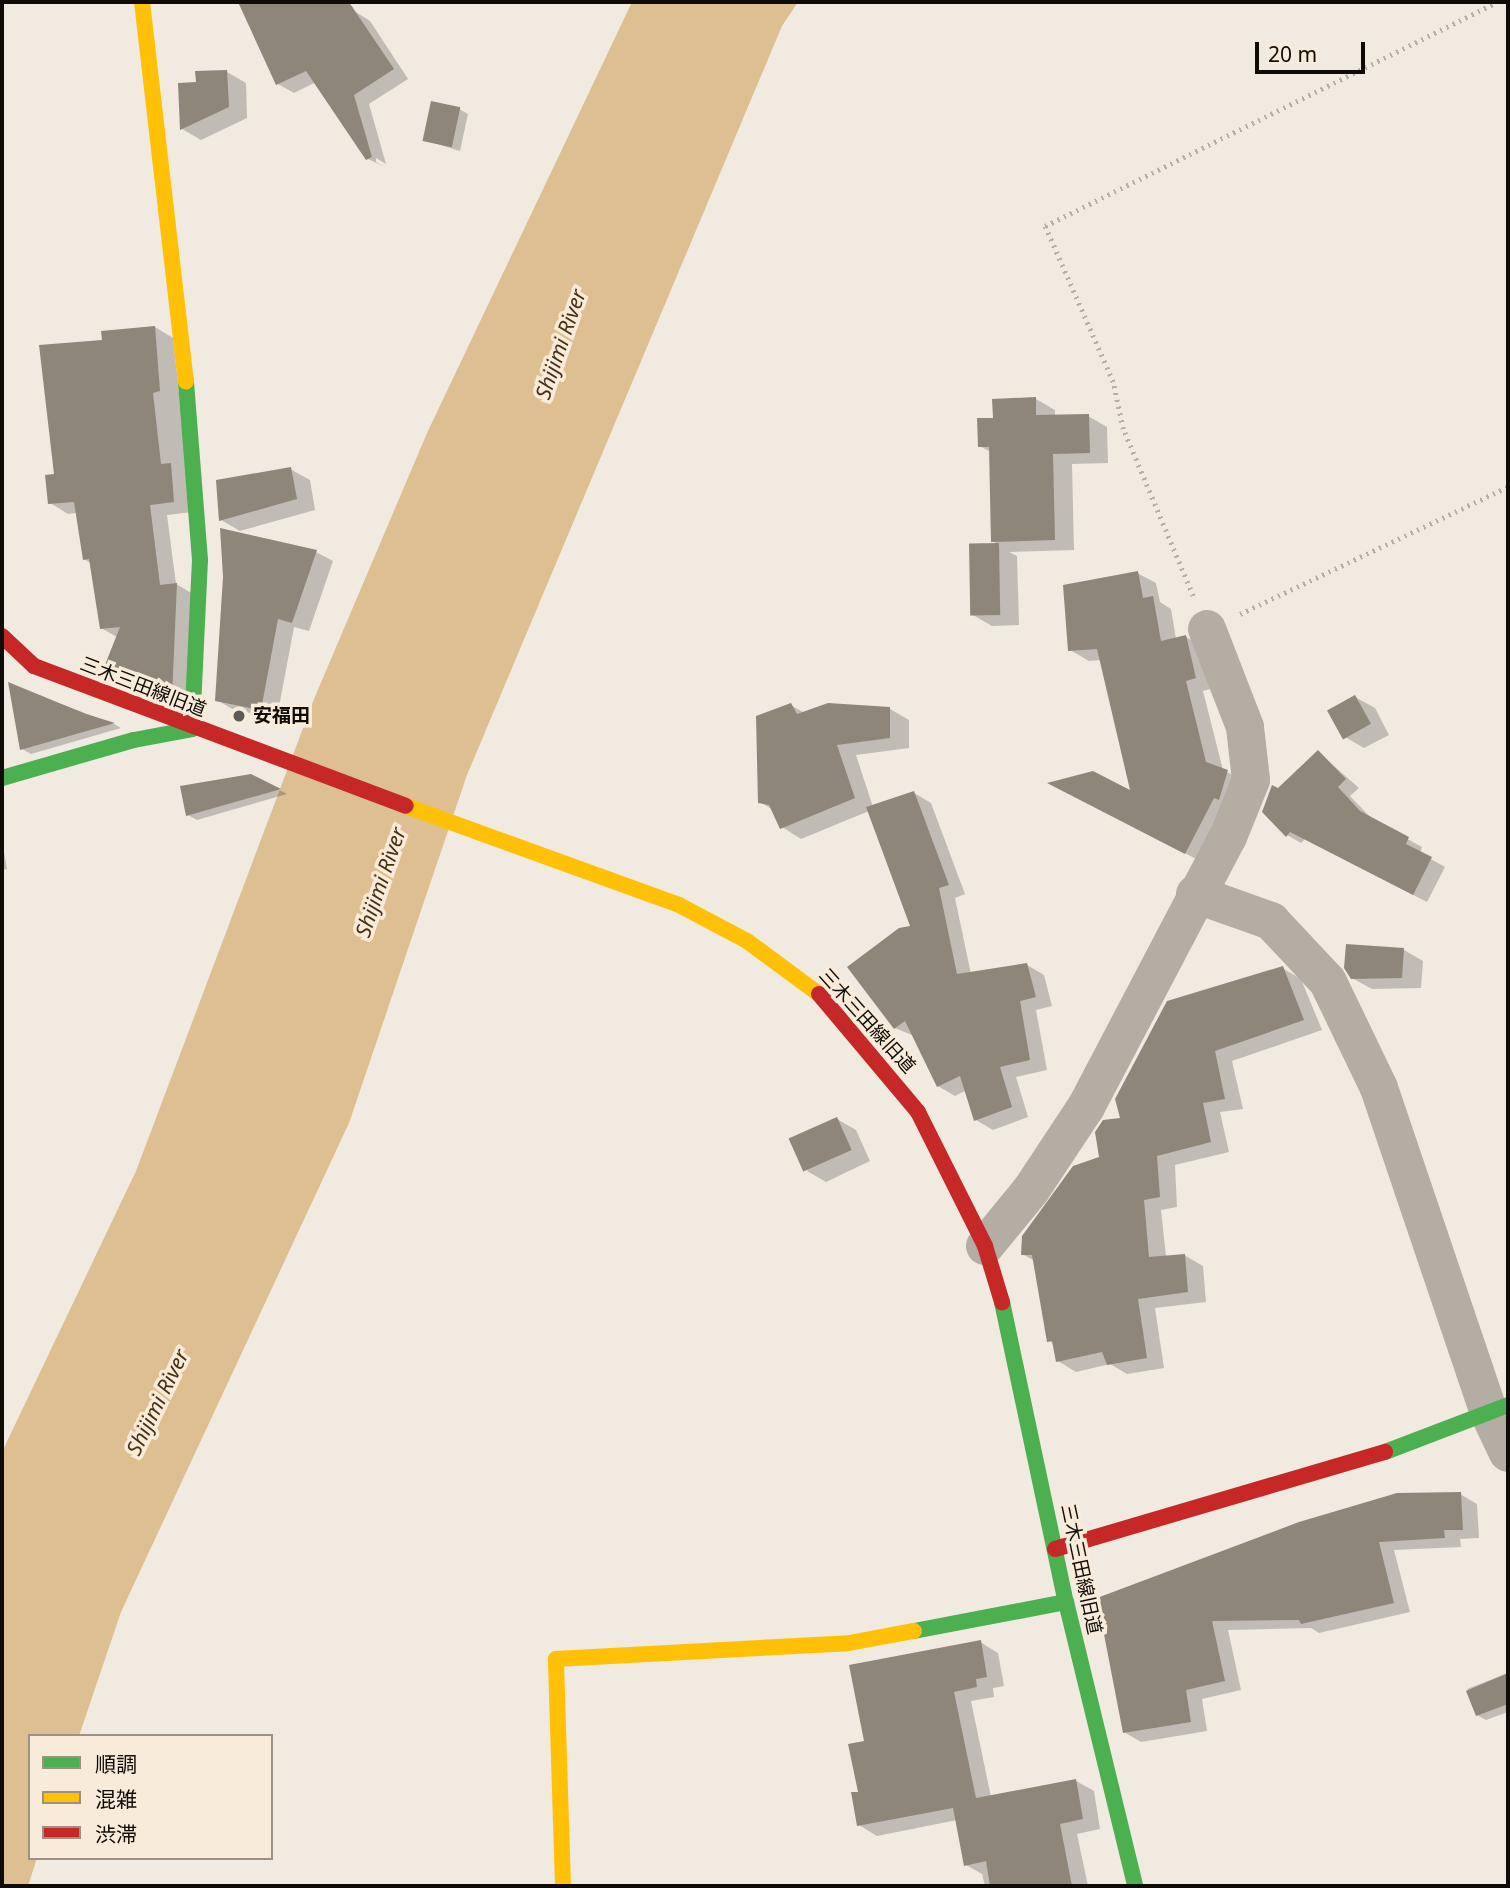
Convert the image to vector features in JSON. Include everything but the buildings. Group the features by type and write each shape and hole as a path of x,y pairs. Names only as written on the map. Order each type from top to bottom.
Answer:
{"street":[{"path":"2,778 134,740 192,729 199,547 190,419 142,2"},
{"path":"985,1246 1031,1190 1086,1107 1195,894 1228,837 1251,780 1245,727 1207,629"},
{"name":"三木三田線旧道","path":"2,636 34,666 192,729 678,905 747,941 813,986 918,1112 985,1246 1002,1301 1066,1602 1135,1886"},
{"path":"1195,894 1271,921 1328,982 1379,1088 1499,1409 1508,1453"},
{"path":"1055,1549 1345,1467 1499,1409"},
{"path":"562,1886 556,1659 849,1643 1066,1602"}],"path":[{"path":"1497,2 1045,226 1113,382 1123,429 1207,629 1508,487"}],"water":[{"name":"Shijimi River","path":"632,2 798,2 782,26 467,775 349,1123 121,1612 80,1734 28,1734 28,1860 36,1860 28,1886 2,1886 2,1452 136,1171 314,699 427,433"}],"traffic: fast":[{"path":"2,778 134,740 192,729 200,560 186,381"},
{"path":"1002,1302 1066,1602 1135,1886"},
{"path":"1385,1452 1508,1405"},
{"path":"914,1631 1066,1602"}],"traffic: slow":[{"path":"142,2 186,381"},
{"path":"406,806 679,905 747,941 819,994"},
{"path":"563,1886 556,1659 849,1643 914,1631"}],"traffic: jam":[{"path":"2,636 34,666 406,806"},
{"path":"819,994 918,1112 985,1246 1002,1302"},
{"path":"1055,1549 1385,1452"}],"place":[{"name":"安福田","path":"239,716"}]}
